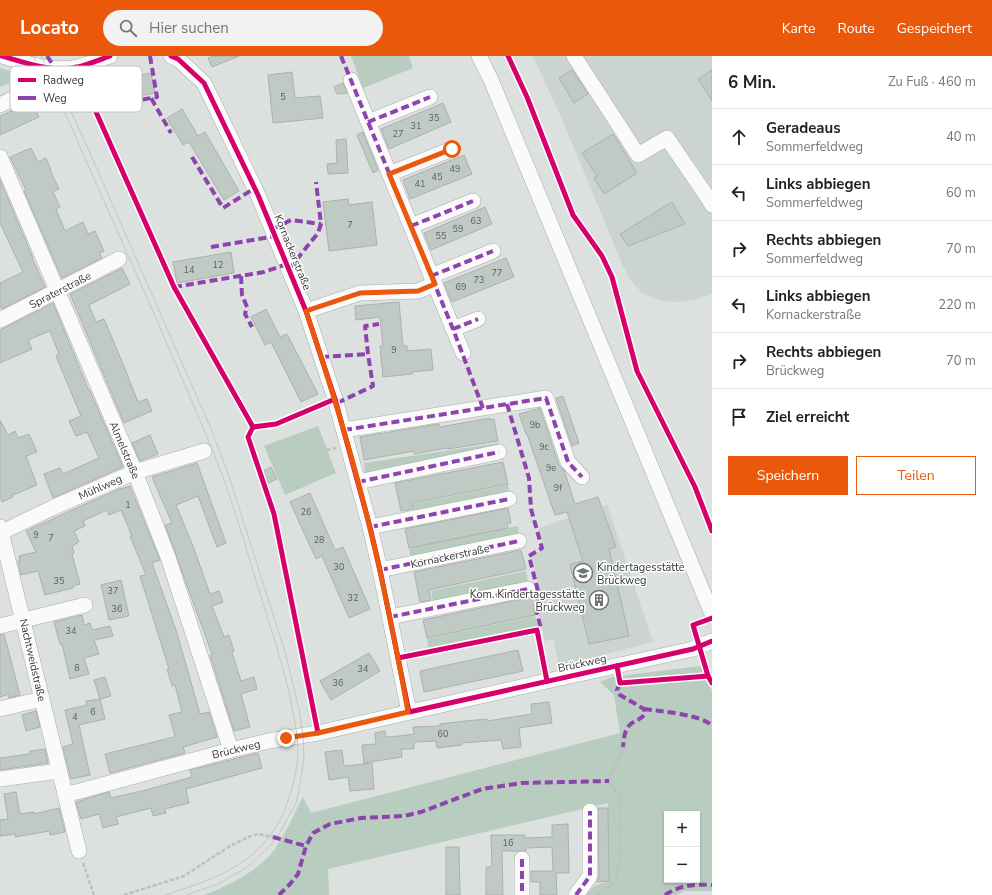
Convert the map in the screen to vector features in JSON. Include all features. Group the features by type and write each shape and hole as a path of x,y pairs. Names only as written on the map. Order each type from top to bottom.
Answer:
{"street":[{"path":"2,56 40,66"},
{"name":"Kornackerstraße","path":"171,56 178,59 204,84 258,194 306,311 335,399 370,527 390,617 408,712"},
{"path":"478,56 491,80 712,614"},
{"path":"574,56 638,155 668,138 712,206"},
{"path":"79,66 102,57"},
{"path":"351,80 463,353"},
{"path":"368,122 430,97"},
{"path":"0,104 10,99"},
{"path":"389,174 452,149"},
{"name":"Almelstraße","path":"0,157 135,472 168,557 231,750"},
{"path":"411,226 473,201"},
{"path":"306,311 360,293 418,291 433,280 493,251"},
{"name":"Spraterstraße","path":"0,320 119,259"},
{"path":"453,329 478,319"},
{"path":"344,430 546,398 568,462 582,477"},
{"name":"Mühlweg","path":"1,531 135,472 204,451"},
{"path":"358,482 499,452"},
{"path":"370,527 509,499"},
{"name":"Nachtweidstraße","path":"1,531 79,851"},
{"name":"Kornackerstraße","path":"380,570 519,541"},
{"path":"390,617 528,589"},
{"path":"0,626 85,606"},
{"name":"Brückweg","path":"65,795 231,750 269,741 318,733 693,649 712,641"},
{"path":"0,709 42,699"},
{"path":"0,779 59,771"},
{"path":"576,895 590,876 590,811"},
{"path":"522,859 522,895"}],"path":[{"path":"597,895 612,885 617,876 620,856 621,799 609,781 623,747"},
{"path":"124,895 184,876 230,846 248,837 258,834 273,836"},
{"path":"79,851 94,895"}],"shaded area":[{"path":"533,56 712,56 712,294 694,300 680,302 661,301 642,293 630,279 623,266 564,124"},
{"name":"Kindertagesstätte Brückweg","path":"607,505 653,642 559,666 553,639 545,641 539,613 540,590 532,556 545,548 539,528"}],"green space":[{"path":"351,56 409,56 413,68 363,88"},
{"path":"0,68 10,71 10,83 0,87"},
{"path":"318,426 336,473 285,495 264,446"},
{"path":"499,443 500,448 365,474 364,463"},
{"path":"508,485 510,496 415,515 412,504"},
{"path":"518,526 520,537 411,559 409,548"},
{"path":"526,571 529,585 434,606 431,591"},
{"path":"535,616 538,627 429,650 427,639"},
{"path":"701,666 712,691 712,891 684,891 677,895 585,895 594,886 609,881 608,803 328,869 329,895 203,895 242,877 269,857 283,837 303,797 311,813 620,733 614,695 600,682 611,677"}],"building":[{"path":"213,56 239,56 212,67 208,58"},
{"path":"572,70 588,94 574,103 559,78"},
{"path":"712,70 712,101 698,79"},
{"path":"292,72 295,98 320,96 323,118 273,123 268,75"},
{"path":"151,73 155,93 142,96 142,75"},
{"path":"343,83 347,93 337,94 334,87"},
{"path":"443,103 451,122 389,149 381,129"},
{"path":"182,109 198,136 205,132 239,191 224,200 189,142 183,145 167,118"},
{"path":"10,112 37,112 39,117 0,135 0,116"},
{"path":"363,132 378,170 373,173 357,135"},
{"path":"613,134 637,173 604,194 594,178 597,176 582,153"},
{"path":"346,139 348,173 328,174 327,164 337,163 336,140"},
{"path":"31,148 38,162 46,158 59,189 53,192 60,207 56,209 65,231 83,222 88,234 95,231 104,251 99,253 102,258 62,278 24,191 26,190 10,157"},
{"path":"464,155 472,174 410,199 403,180"},
{"path":"0,180 45,287 2,309 0,305 0,283 23,272 0,223"},
{"path":"348,199 349,205 372,202 377,245 329,251 323,202"},
{"path":"672,202 685,224 628,246 620,234"},
{"path":"485,207 492,224 431,250 424,233"},
{"path":"231,252 234,273 177,283 173,262"},
{"path":"506,258 514,277 452,302 444,283"},
{"path":"122,268 130,284 89,305 96,322 104,319 138,402 147,399 152,411 124,423 70,294"},
{"path":"399,302 403,346 407,346 407,351 431,349 433,370 383,377 380,346 383,346 380,317 356,320 355,306"},
{"path":"53,303 88,389 123,467 53,498 44,474 60,468 63,474 99,458 87,432 76,436 69,421 81,416 56,356 59,354 50,331 28,340 32,349 0,363 0,330"},
{"path":"266,309 280,337 287,334 318,394 301,402 271,342 265,345 251,317"},
{"path":"563,396 579,443 572,446 556,398"},
{"name":"Kom. Kindertagesstätte Brückweg","path":"540,408 559,465 564,470 575,504 598,497 616,547 609,549 629,636 589,644 570,564 583,561 567,512 555,515 519,414"},
{"path":"490,418 490,420 494,419 498,441 414,454 414,451 364,460 360,437 439,424 440,427"},
{"path":"0,420 8,435 15,431 18,438 29,434 37,452 26,456 37,485 13,495 13,497 2,502 0,495"},
{"path":"150,435 158,454 140,461 132,443"},
{"path":"503,462 508,484 412,503 413,509 401,511 395,483"},
{"path":"197,463 226,543 217,547 198,496 176,505 193,546 210,594 219,591 223,602 212,606 224,637 229,635 234,651 232,652 241,681 254,677 257,689 241,694 250,727 234,731 210,655 212,654 165,525 172,523 152,477"},
{"path":"271,467 277,479 268,483 263,471"},
{"path":"130,486 160,560 152,563 177,633 200,714 209,712 217,737 183,747 185,753 110,773 105,754 174,737 169,715 182,712 175,685 172,686 167,669 169,669 140,576 146,575 121,510 109,515 107,510 83,521 85,526 74,531 79,542 72,546 74,553 72,554 80,584 73,586 73,588 45,595 38,571 21,575 18,561 20,561 19,556 36,552 26,531 121,488"},
{"path":"310,493 335,550 343,547 370,609 349,618 322,556 316,559 290,502"},
{"path":"508,508 511,523 507,524 508,528 409,548 405,529"},
{"path":"521,550 526,569 429,590 431,600 420,602 414,572"},
{"path":"121,580 129,616 109,620 101,585"},
{"path":"532,597 535,615 427,638 423,620"},
{"path":"82,615 84,625 90,623 92,630 110,626 113,636 94,640 99,654 84,658 89,674 70,679 62,644 60,644 54,622"},
{"path":"4,634 20,695 9,698 9,694 0,697 0,635"},
{"path":"518,650 523,671 424,692 420,671"},
{"path":"369,653 380,671 331,700 320,681"},
{"path":"105,677 111,696 100,699 94,680"},
{"path":"100,699 105,719 79,725 90,775 71,779 63,747 73,744 65,710 87,705 86,701"},
{"path":"549,702 552,723 519,728 521,747 503,749 501,740 462,743 462,745 437,748 436,741 414,742 414,749 401,749 402,757 364,763 362,745 376,744 375,733 385,731 386,737 399,736 414,734 413,727 440,726 440,724 487,719 487,721 532,714 531,704"},
{"path":"36,711 40,727 26,731 22,715"},
{"path":"45,749 48,763 0,770 0,758 30,754 30,751"},
{"path":"342,750 344,766 372,763 374,789 350,791 348,777 329,780 325,752"},
{"path":"258,753 262,768 186,789 189,803 165,809 166,813 153,816 151,808 116,817 118,824 103,828 99,814 81,819 76,802 109,792 111,798 146,790 192,777 190,770"},
{"path":"16,792 20,814 34,812 34,814 59,808 65,832 50,835 49,831 15,837 15,834 0,836 0,820 8,819 4,794"},
{"path":"598,808 608,808 609,881 597,882 599,876"},
{"path":"568,824 569,873 556,873 557,895 540,895 540,882 531,882 531,871 553,871 552,847 526,848 526,851 502,851 503,895 486,895 486,867 492,867 491,835 525,835 525,838 552,837 552,825"},
{"path":"446,847 459,847 460,895 446,895"}],"tram line":[{"path":"33,56 39,66"},
{"path":"41,56 46,66"},
{"path":"64,112 172,355 217,461 233,506 276,645 290,697 296,728 298,754 294,781 288,801 279,822 268,839 254,853 223,873 165,895"},
{"path":"71,112 211,429 229,476 285,652 299,709 303,736 304,759 296,803 279,834 270,846 246,868 218,884 186,895"}],"marked path":[{"path":"47,56 54,66"},
{"path":"150,56 157,97 151,98 171,133"},
{"path":"341,56 453,329 483,408"},
{"path":"368,122 430,97"},
{"path":"142,100 151,98"},
{"path":"389,174 452,149"},
{"path":"192,157 223,208 255,188"},
{"path":"289,269 318,233 321,224 316,182"},
{"path":"411,226 473,201"},
{"path":"273,229 291,220 321,224"},
{"path":"211,247 276,236"},
{"path":"431,276 493,251"},
{"path":"174,287 264,272 287,264"},
{"path":"241,276 242,295 247,307 245,314 252,327"},
{"path":"306,311 360,293 418,291 435,284"},
{"path":"453,329 478,319"},
{"path":"337,403 373,386 365,326 379,324"},
{"path":"321,357 368,354"},
{"path":"344,430 546,398 568,462 582,477"},
{"path":"507,404 529,478 531,509 542,548 529,556 538,591 537,613 541,629 536,630"},
{"path":"358,482 499,452"},
{"path":"370,527 509,499"},
{"path":"380,570 519,541"},
{"path":"390,617 528,589"},
{"path":"620,683 617,690 620,695 644,709 645,714 629,725 625,734 623,747"},
{"path":"644,709 691,716 707,722 712,726"},
{"path":"279,895 298,874 306,846 313,833 330,824 361,818 404,816 421,812 482,789 522,783 609,781"},
{"path":"576,895 590,876 590,811"},
{"path":"273,837 306,846"},
{"path":"522,859 522,895"},
{"path":"665,895 676,889 687,886 712,885"}],"cycle path":[{"path":"2,56 20,62 40,66"},
{"path":"81,66 110,56"},
{"path":"171,56 178,59 204,83 258,195 306,311 335,399 370,527 409,712 693,649 712,641"},
{"path":"508,56 527,97 573,215 602,256 612,277 637,371 695,487 712,531"},
{"path":"96,112 174,287 253,427 248,437 274,514 318,733"},
{"path":"253,427 276,424 335,399"},
{"path":"712,618 693,625 708,676 712,683"},
{"path":"398,658 537,630 547,681"},
{"path":"617,666 620,683 708,676"}],"place":[{"name":"Kindertagesstätte Brückweg","path":"583,573"},
{"name":"Kom. Kindertagesstätte Brückweg","path":"599,600"}],"route":[{"path":"286,738 318,733 408,712 370,527 335,399 306,311 360,293 418,291 435,284 389,174 452,149"}]}
